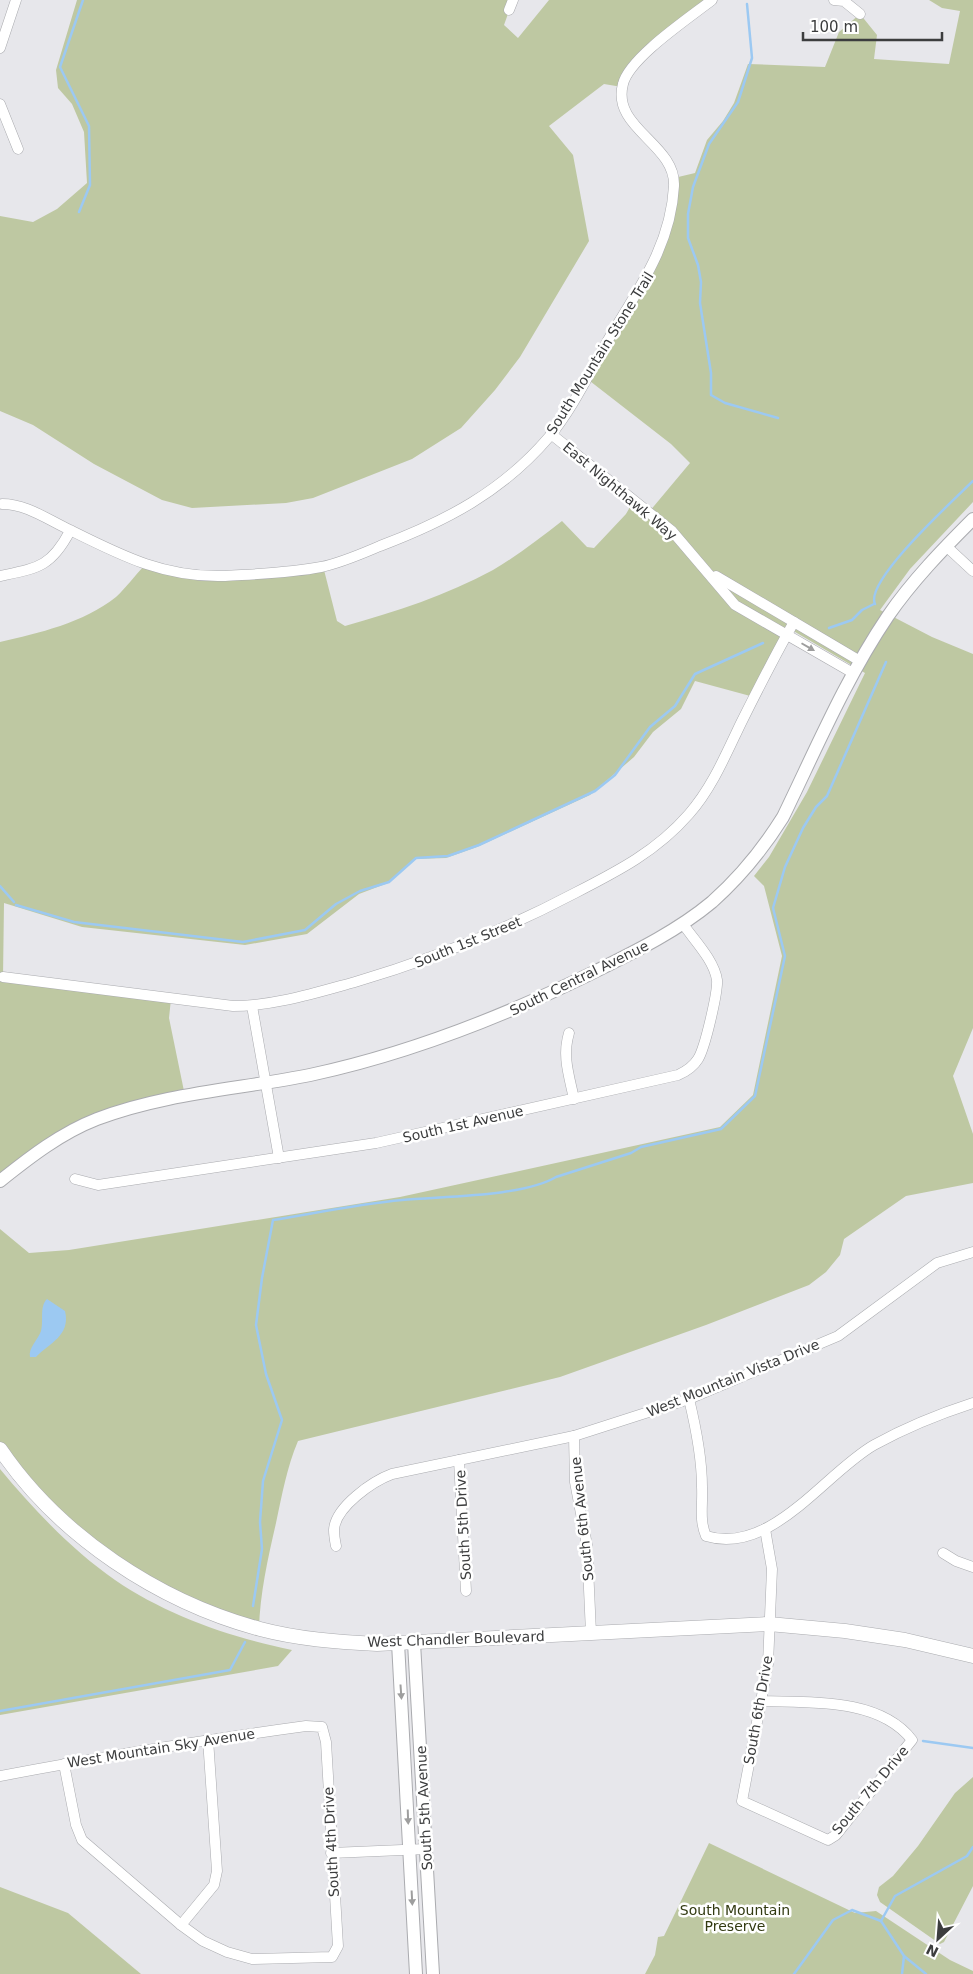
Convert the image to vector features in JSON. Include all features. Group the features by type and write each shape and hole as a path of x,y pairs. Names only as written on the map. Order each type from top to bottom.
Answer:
{"main road":[{"name":"West Chandler Boulevard","path":"0,1449 34,1490 76,1532 129,1571 190,1604 251,1626 330,1641 414,1643 770,1624 845,1631 905,1640 973,1656"}],"street":[{"path":"0,48 16,0"},
{"name":"South Mountain Stone Trail","path":"2,504 16,504 27,508 70,531 144,565 192,576 291,571 323,566 414,533 467,507 528,459 551,434 649,275 663,243 674,188 671,169 624,110 621,98 626,73 636,61 712,0"},
{"path":"834,0 844,1 860,14"},
{"path":"0,104 18,149"},
{"name":"East Nighthawk Way","path":"551,434 672,531 735,604 853,673"},
{"name":"South Central Avenue","path":"0,1180 53,1142 97,1119 156,1101 266,1084 399,1052 493,1019 614,962 683,924 733,881 755,858 783,817 853,673 870,644 889,615 946,546 973,519"},
{"path":"0,576 26,570 52,559 70,531"},
{"path":"946,546 973,571"},
{"name":"East Nighthawk Way","path":"708,572 860,661"},
{"name":"South 1st Street","path":"3,978 233,1006 252,1006 280,1001 371,977 469,944 519,922 630,865 648,853 677,827 705,792 794,622"},
{"name":"South 1st Avenue","path":"75,1179 98,1186 376,1143 678,1075 689,1070 698,1059 704,1045 717,980 710,962 683,924"},
{"path":"252,1006 279,1158"},
{"path":"569,1033 565,1048 565,1060 574,1098"},
{"name":"West Mountain Vista Drive","path":"336,1546 334,1528 341,1512 367,1488 392,1474 574,1436 689,1399 838,1336 937,1263 973,1252"},
{"path":"689,1399 698,1433 702,1487 701,1525 706,1536 720,1541 765,1528 791,1513 873,1446 973,1403"},
{"name":"South 6th Avenue","path":"574,1436 575,1482 588,1545 592,1633"},
{"name":"South 5th Drive","path":"459,1460 466,1591"},
{"name":"South 6th Drive","path":"765,1528 772,1569 768,1664 742,1801 828,1840"},
{"path":"943,1553 956,1561 973,1567"},
{"name":"South 5th Avenue","path":"398,1643 416,1974"},
{"name":"South 5th Avenue","path":"414,1643 433,1974"},
{"name":"South 7th Drive","path":"760,1701 825,1704 864,1710 904,1730 912,1740 836,1835 828,1840"},
{"name":"West Mountain Sky Avenue","path":"0,1776 208,1739 306,1726 322,1727"},
{"name":"South 4th Drive","path":"181,1926 211,1945 252,1959 332,1957 338,1946 331,1853 326,1742 322,1727"},
{"path":"64,1764 76,1825 82,1840 181,1926 214,1884 217,1871 208,1739"},
{"path":"331,1853 426,1849"}],"green space":[{"path":"77,0 513,0 504,25 518,38 549,0 712,0 636,61 622,87 604,84 549,126 573,155 589,241 520,357 495,390 461,428 412,459 313,498 286,503 192,508 162,500 94,464 33,425 0,411 0,216 33,222 57,209 87,183 84,132 72,104 58,88 56,70"},
{"path":"929,0 973,0 973,502 910,569 880,610 932,637 973,654 973,1028 953,1076 973,1134 973,1183 906,1196 844,1239 840,1255 826,1272 809,1285 706,1325 560,1377 298,1441 285,1481 267,1562 259,1629 190,1604 76,1532 0,1449 0,1229 29,1253 69,1250 400,1197 720,1127 753,1095 782,956 764,886 754,876 769,857 807,792 865,673 790,629 754,697 695,681 681,709 653,732 634,757 590,795 477,847 446,858 414,859 388,883 359,894 307,934 245,945 82,927 4,903 3,977 171,999 169,1018 185,1096 97,1119 0,1181 0,642 45,631 89,614 116,597 145,565 192,576 323,566 337,621 345,626 421,602 475,579 511,559 562,521 587,547 594,548 626,514 634,500 649,512 690,463 671,444 586,378 653,266 674,178 695,173 707,140 723,121 734,103 748,64 825,67 839,32 860,14 877,35 874,59 949,64 960,11 942,8"},
{"path":"0,1469 68,1542 99,1568 135,1593 200,1624 246,1639 292,1650 278,1666 0,1715"},
{"path":"973,1777 973,1886 944,1942 940,1944 880,1902 877,1895 879,1887 893,1876 918,1846 955,1793"},
{"name":"South Mountain Preserve","path":"709,1843 855,1913 876,1911 950,1960 973,1971 973,1974 645,1974 655,1955 658,1937 664,1936"},
{"path":"0,1887 68,1913 141,1974 0,1974"}],"water":[{"path":"47,1299 65,1311 65,1327 58,1338 36,1357 30,1357 32,1347 41,1331 42,1310"}],"waterway":[{"path":"79,212 90,185 89,126 60,67 83,0"},
{"path":"747,4 752,58 738,102 709,144 693,187 688,214 688,238 698,265 701,282 700,303 711,373 711,395 725,403 778,418"},
{"path":"875,604 875,593 896,560 973,481"},
{"path":"829,628 852,620 862,610 874,604"},
{"path":"16,905 74,922 243,942 305,930 336,904 360,891 389,882 416,858 448,856 479,845 595,791 615,775 650,727 675,706 695,674 763,643"},
{"path":"253,1606 262,1549 260,1522 263,1481 282,1420 266,1374 256,1325 262,1278 273,1220 354,1206 503,1192 524,1188 542,1184 556,1177 631,1153 641,1147 721,1129 755,1096 785,956 773,908 785,867 803,828 816,807 827,796 886,662"},
{"path":"0,886 14,902"},
{"path":"0,1711 230,1670 245,1642"},
{"path":"923,1741 973,1748"},
{"path":"794,1974 833,1920 852,1910 881,1921 895,1896 967,1856 973,1847"},
{"path":"881,1921 904,1956 902,1974"},
{"path":"904,1956 926,1974"}]}
